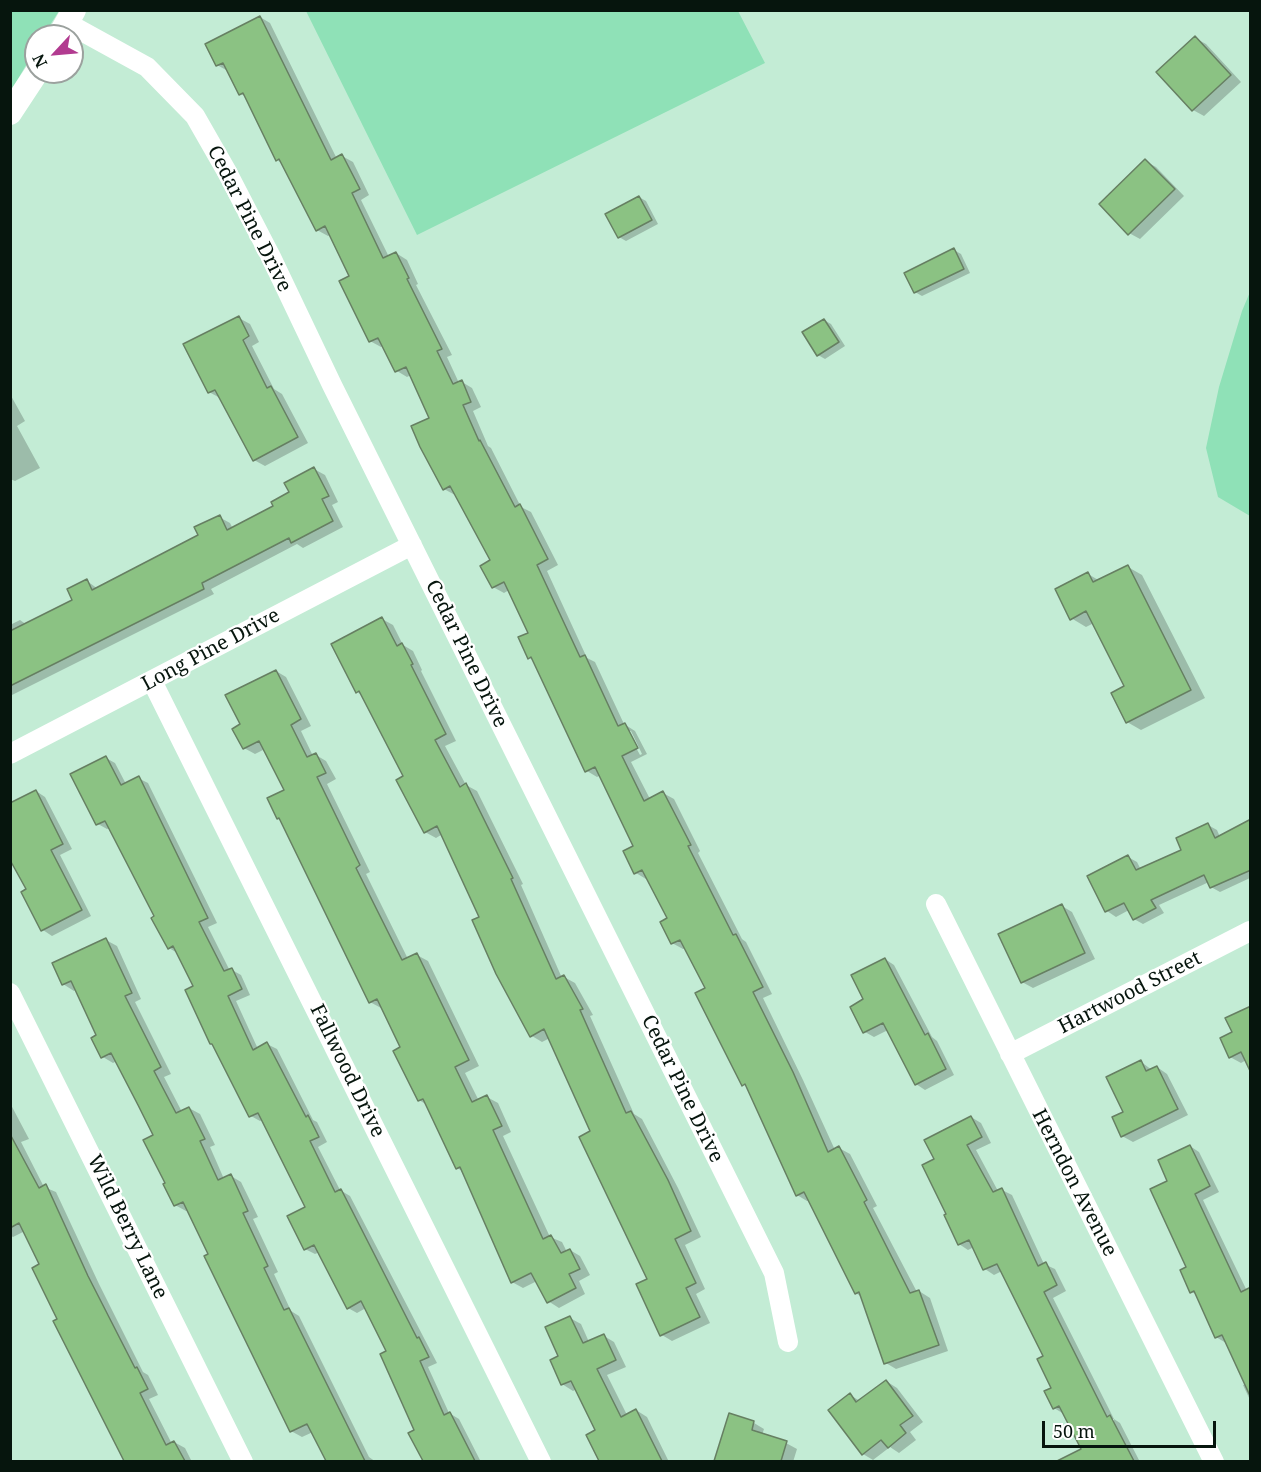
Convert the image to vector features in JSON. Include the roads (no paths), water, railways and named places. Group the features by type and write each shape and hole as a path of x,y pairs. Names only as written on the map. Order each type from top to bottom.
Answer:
{"street":[{"name":"Cedar Pine Drive","path":"67,23 147,67 195,116 227,171 774,1273 788,1342"},
{"path":"10,113 29,84"},
{"name":"Long Pine Drive","path":"10,754 412,545"},
{"name":"Fallwood Drive","path":"152,681 541,1461"},
{"name":"Herndon Avenue","path":"936,904 1214,1461"},
{"name":"Hartwood Street","path":"1010,1054 1251,931"},
{"name":"Wild Berry Lane","path":"10,993 243,1461"}]}
